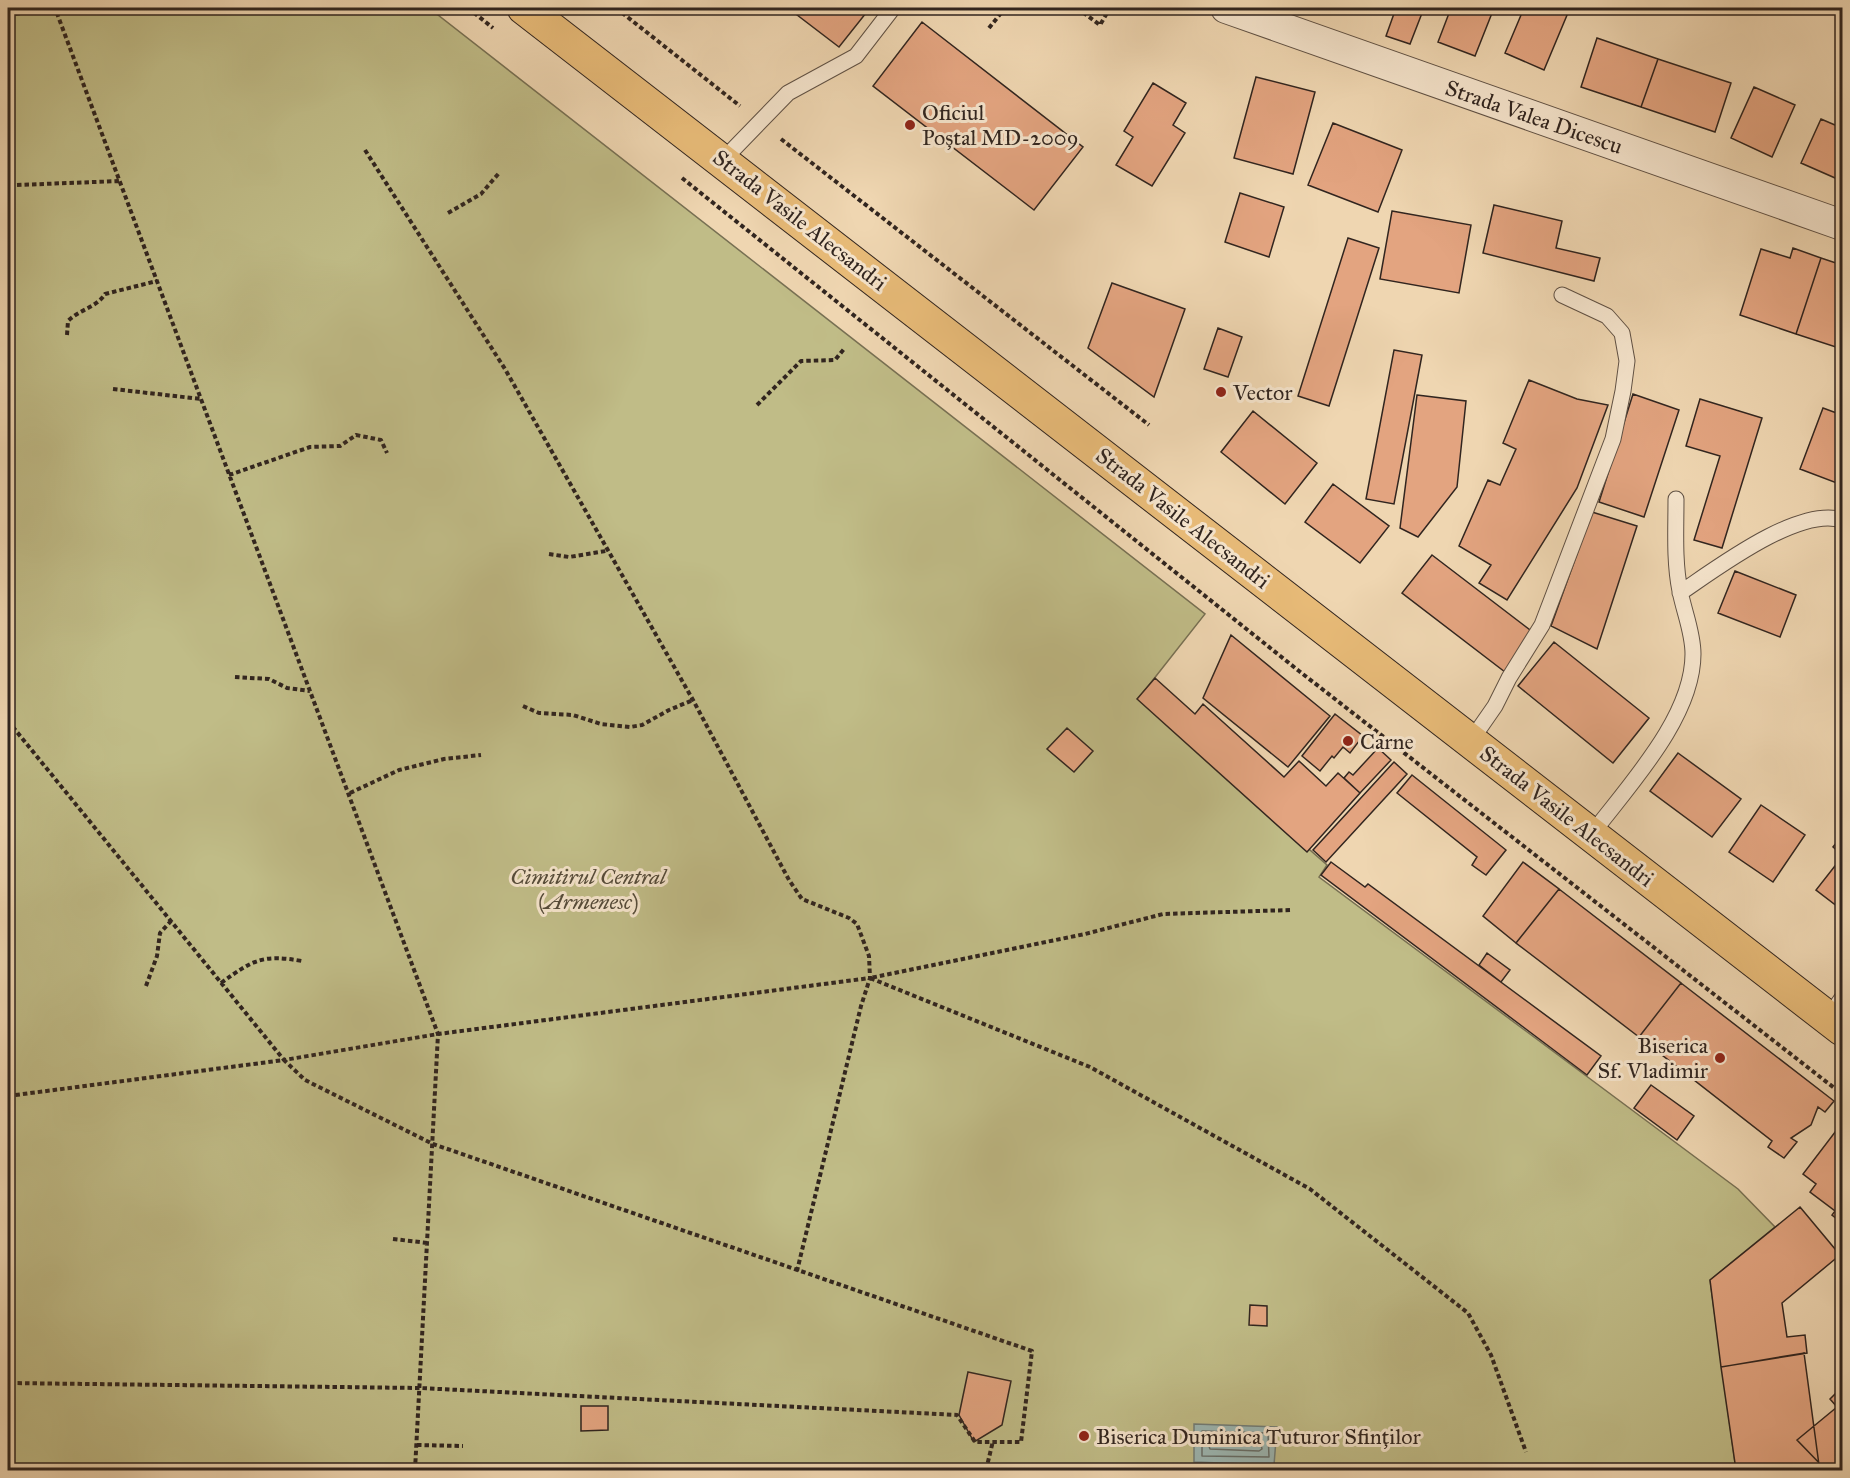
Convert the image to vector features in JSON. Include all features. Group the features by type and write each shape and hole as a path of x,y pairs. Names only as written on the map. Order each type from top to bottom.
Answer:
{"main road":[{"name":"Strada Vasile Alecsandri","path":"524,8 1591,835 1838,1015"}],"street":[{"name":"Strada Valea Dicescu","path":"1226,8 1842,225"}],"lane":[{"path":"723,160 788,93 856,56 893,8"},
{"path":"1470,742 1496,706 1509,678 1542,625 1613,440 1627,361 1622,333 1607,316 1562,295"},
{"path":"1591,835 1680,711 1692,673 1691,634 1680,593 1675,555 1676,500"},
{"path":"1680,593 1737,555 1812,517 1842,520"}],"path":[{"path":"8,15 55,8 350,793 438,1034 416,1470"},
{"path":"468,8 496,30"},
{"path":"616,8 760,123 1149,425"},
{"path":"989,28 1005,8"},
{"path":"1077,8 1100,25 1110,8"},
{"path":"365,150 505,369 606,551 693,700 789,880 802,899 849,918 857,924 869,956 870,978 861,1006 797,1271"},
{"path":"673,172 1299,671 1842,1094"},
{"path":"448,213 481,194 499,173"},
{"path":"17,185 120,181"},
{"path":"67,335 68,321 77,312 99,303 105,294 158,281"},
{"path":"757,405 801,361 835,360 844,349"},
{"path":"113,388 201,399"},
{"path":"229,475 310,447 340,446 356,435 381,440 387,453"},
{"path":"549,554 569,557 606,551"},
{"path":"235,677 269,679 286,688 310,691"},
{"path":"523,705 539,713 573,715 601,724 630,727 642,725 693,700"},
{"path":"8,721 284,1060 305,1080 433,1144 1032,1350 1021,1442 975,1442 957,1415 420,1388 8,1383"},
{"path":"350,793 399,770 444,759 481,755"},
{"path":"8,1096 284,1060 438,1034 870,978 1085,934 1163,914 1290,910"},
{"path":"146,986 157,956 160,933 171,921"},
{"path":"221,983 255,959 276,957 302,961"},
{"path":"870,978 1090,1067 1310,1189 1468,1313 1491,1355 1526,1452"},
{"path":"393,1239 428,1243"},
{"path":"986,1470 993,1441"},
{"path":"417,1445 463,1446"}],"green space":[{"name":"Cimitirul Central (Armenesc)","path":"8,8 429,8 1205,614 1138,699 1327,865 1319,877 1738,1189 1775,1227 1710,1280 1736,1470 8,1470"}],"water":[{"path":"1194,1424 1277,1427 1274,1465 1194,1462"}],"building":[{"path":"788,8 870,8 839,47"},
{"path":"1396,8 1424,8 1410,44 1386,36"},
{"path":"1451,8 1494,8 1475,56 1438,42"},
{"path":"1524,8 1570,8 1544,70 1505,53"},
{"path":"922,22 1083,147 1034,210 873,86"},
{"path":"1597,38 1658,59 1641,107 1581,87"},
{"path":"1658,59 1731,83 1715,132 1641,107"},
{"path":"1256,77 1315,92 1293,174 1234,158"},
{"path":"1153,83 1186,103 1173,125 1185,133 1152,186 1116,165 1133,137 1124,131"},
{"path":"1754,87 1795,105 1772,157 1731,138"},
{"path":"1821,119 1842,128 1842,181 1801,163"},
{"path":"1333,123 1402,150 1378,212 1308,185"},
{"path":"1240,193 1284,207 1269,257 1225,242"},
{"path":"1494,205 1562,221 1556,248 1600,258 1594,281 1483,253"},
{"path":"1392,211 1471,225 1459,293 1380,279"},
{"path":"1348,238 1379,248 1329,406 1298,396"},
{"path":"1793,248 1821,258 1796,334 1740,315 1761,249 1790,258"},
{"path":"1821,258 1842,265 1842,349 1796,334"},
{"path":"1112,283 1185,309 1154,397 1088,348"},
{"path":"1218,328 1242,337 1228,377 1204,369"},
{"path":"1394,350 1422,355 1394,504 1366,499"},
{"path":"1529,380 1577,399 1608,405 1577,488 1507,600 1479,583 1491,565 1459,546 1488,480 1500,485 1516,449 1503,443"},
{"path":"1633,394 1679,410 1644,517 1599,502"},
{"path":"1417,395 1466,401 1457,487 1418,537 1400,528"},
{"path":"1700,399 1762,418 1722,548 1694,540 1720,456 1686,446"},
{"path":"1823,408 1842,415 1842,485 1800,469"},
{"path":"1253,411 1317,463 1285,504 1221,452"},
{"path":"1333,484 1389,526 1360,563 1305,522"},
{"path":"1592,512 1637,526 1597,649 1551,626"},
{"path":"1432,555 1534,633 1505,672 1402,593"},
{"path":"1735,571 1796,595 1780,637 1718,613"},
{"path":"1231,635 1330,716 1288,767 1203,698"},
{"path":"1554,642 1649,718 1613,763 1518,686"},
{"path":"1155,678 1195,714 1203,704 1284,777 1299,761 1326,786 1338,773 1360,793 1307,852 1137,699"},
{"path":"1335,714 1363,736 1350,753 1343,747 1320,771 1302,756"},
{"path":"1067,728 1093,751 1074,772 1047,749"},
{"path":"1378,748 1391,760 1360,793 1344,778 1349,772 1353,775"},
{"path":"1678,753 1741,799 1712,837 1650,791"},
{"path":"1394,762 1407,774 1326,862 1313,850"},
{"path":"1412,775 1506,850 1486,875 1472,865 1477,857 1397,793"},
{"path":"1761,805 1805,835 1773,882 1729,852"},
{"path":"1842,836 1842,855 1833,847"},
{"path":"1842,857 1842,910 1816,890"},
{"path":"1331,862 1365,887 1368,884 1601,1056 1587,1075 1321,875"},
{"path":"1523,862 1559,889 1516,943 1483,916"},
{"path":"1559,889 1681,983 1639,1037 1516,943"},
{"path":"1487,953 1510,970 1501,982 1479,965"},
{"name":"Biserica Sf. Vladimir","path":"1681,983 1834,1101 1825,1112 1818,1107 1811,1125 1791,1138 1797,1142 1784,1158 1768,1147 1772,1141 1639,1037"},
{"path":"1651,1085 1694,1116 1677,1140 1634,1108"},
{"path":"1842,1123 1842,1223 1832,1215 1835,1211 1810,1192 1816,1184 1803,1174"},
{"path":"1800,1207 1840,1255 1782,1303 1787,1337 1805,1335 1807,1353 1721,1367 1710,1280"},
{"path":"1250,1305 1267,1306 1267,1326 1249,1325"},
{"path":"1804,1353 1819,1465 1816,1465 1817,1470 1736,1470 1721,1367"},
{"path":"968,1372 1011,1381 1002,1425 974,1442 959,1415"},
{"path":"1842,1379 1842,1470 1826,1470 1797,1440 1837,1407 1830,1399 1841,1388 1837,1384"},
{"path":"581,1406 608,1406 608,1430 581,1431"}],"place":[{"name":"Oficiul Poștal MD-2009","path":"910,125"},
{"name":"Vector","path":"1221,392"},
{"name":"Carne","path":"1348,741"},
{"name":"Biserica Sf. Vladimir","path":"1720,1058"},
{"name":"Biserica Duminica Tuturor Sfinților","path":"1084,1436"}]}
